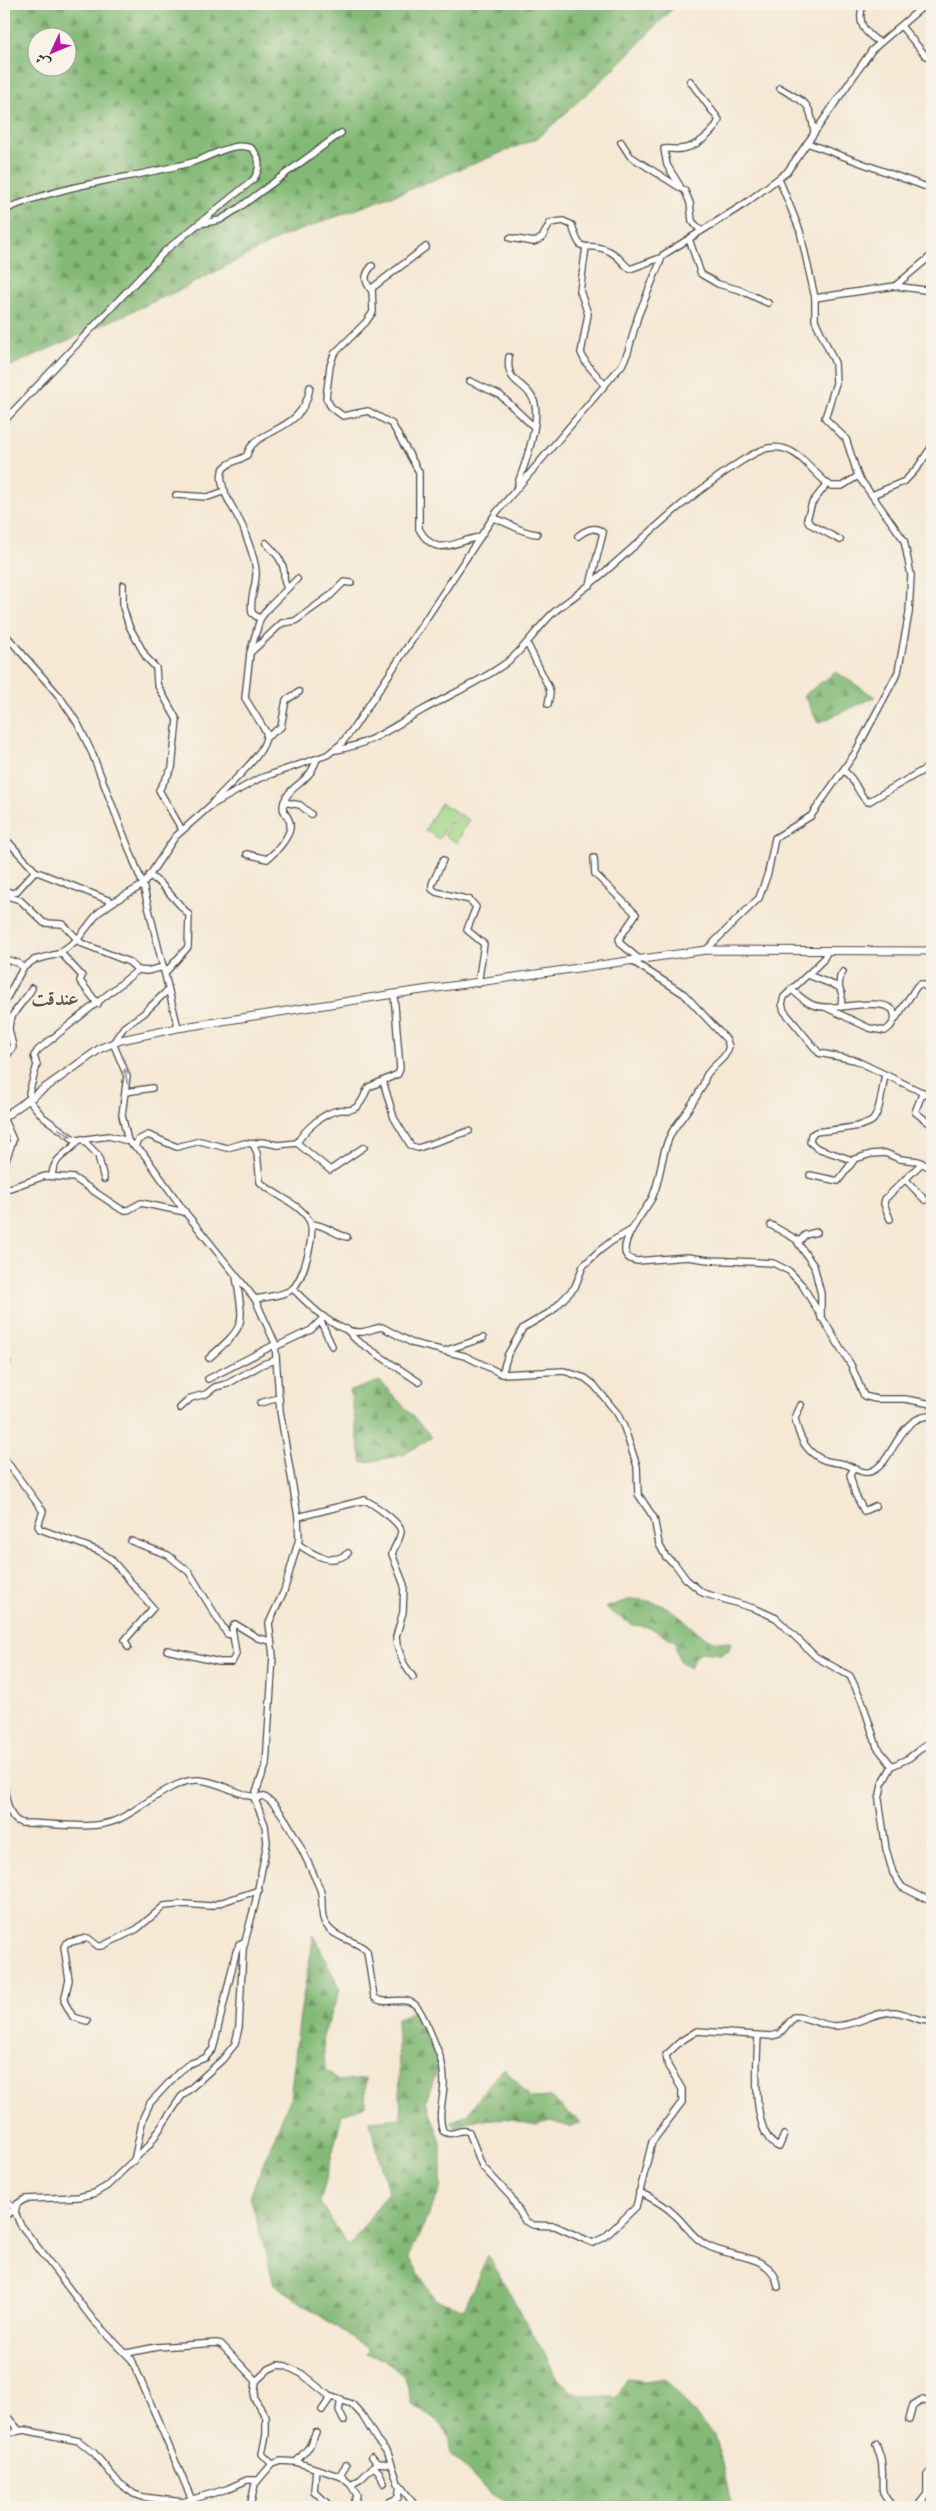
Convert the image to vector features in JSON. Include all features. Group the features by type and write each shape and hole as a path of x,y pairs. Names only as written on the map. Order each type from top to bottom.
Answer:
{"main road":[{"path":"4,1119 89,1054 113,1043 178,1028 394,994 478,984 706,950 932,951"}],"street":[{"path":"862,4 859,15 861,23 865,30 879,42"},
{"path":"510,238 534,242 544,236 550,223 563,221 572,225 576,241 586,247 610,252 630,269 660,258 743,205 779,179 807,143 854,73 879,42 926,4"},
{"path":"901,26 931,60"},
{"path":"690,81 719,120 712,130 694,145 680,149 664,149 667,165 688,196 692,221 701,231"},
{"path":"780,88 808,106 812,116 814,132"},
{"path":"198,225 220,220 236,210 341,133"},
{"path":"621,142 630,156 658,176 680,186"},
{"path":"807,143 932,189"},
{"path":"4,210 68,187 192,162 238,145 251,148 259,158 258,173 254,180 166,250 4,421"},
{"path":"706,950 759,898 768,873 775,838 811,816 844,771 898,672 909,613 911,575 904,540 858,476 846,439 825,418 836,373 835,363 815,320 814,298 800,231 779,179"},
{"path":"689,239 695,262 701,274 718,284 748,293 768,303"},
{"path":"371,290 426,247"},
{"path":"586,247 580,292 588,314 581,353 586,363 605,384"},
{"path":"895,286 932,255"},
{"path":"334,751 355,726 514,489 622,365 660,258"},
{"path":"372,266 365,275 365,280 371,290 374,306 370,316 332,359 330,380 326,391 328,402 343,416 368,411 392,424 418,466 419,529 434,546 442,548 480,537"},
{"path":"814,298 895,286 932,291"},
{"path":"509,357 507,367 513,380 528,392 535,405 534,427 523,468 514,489"},
{"path":"470,381 500,395 534,427"},
{"path":"260,619 252,612 250,606 256,576 255,562 242,525 225,491 222,473 225,467 243,459 254,442 299,415 308,398 310,387"},
{"path":"872,495 905,482 918,468 932,446"},
{"path":"4,1003 23,968 34,960 52,957 61,952 77,940 98,913 143,885 182,830 210,806 258,779 385,734 420,711 506,663 527,643 554,612 590,585 696,494 764,450 778,448 798,455 826,484 837,488 858,476"},
{"path":"826,484 812,503 807,520 810,524 840,540"},
{"path":"176,495 208,497 225,491"},
{"path":"493,518 506,521 523,532 537,534"},
{"path":"578,536 590,529 598,529 603,533 590,585"},
{"path":"266,543 278,556 284,570 283,580 287,588"},
{"path":"267,737 266,732 245,698 250,653 260,619 287,588 298,579"},
{"path":"250,653 282,623 295,621 323,601 344,582 351,583"},
{"path":"123,585 123,607 129,626 146,657 156,668 157,684 177,720 172,768 159,790 182,830"},
{"path":"4,633 37,668 78,724 92,753 143,885 178,1028"},
{"path":"527,643 549,688 548,704"},
{"path":"210,806 219,794 256,757 267,737 281,728 286,700 299,692"},
{"path":"247,854 266,859 280,845 289,831 290,824 283,809 284,802 290,792 311,772 317,759"},
{"path":"844,771 853,778 863,797 868,802 932,765"},
{"path":"284,802 300,805 310,814"},
{"path":"4,837 35,871 113,902"},
{"path":"594,858 595,874 636,914 619,940 646,972 674,987 690,1000 726,1039 729,1048 706,1076 702,1089 671,1134 662,1154 653,1196 630,1231 626,1242 626,1252 630,1259 634,1261 687,1257 778,1264 798,1280 851,1365 864,1396 876,1399 905,1399 932,1404"},
{"path":"443,860 432,884 432,889 436,892 470,900 476,907 467,930 484,944 478,984"},
{"path":"4,890 12,893 16,892 35,871"},
{"path":"4,895 20,900 44,922 63,924 77,940 129,962 138,970 164,970 188,947 189,915 161,884 149,875"},
{"path":"828,950 822,960 782,1000 783,1009 815,1050 855,1060 932,1097"},
{"path":"61,952 82,976 80,982 98,1004"},
{"path":"4,959 18,963 23,968"},
{"path":"4,2217 25,2199 79,2197 96,2193 107,2186 134,2162 149,2145 181,2098 222,2060 235,2044 239,2028 242,1956 258,1890 267,1835 255,1799 266,1771 273,1656 269,1620 283,1596 298,1544 298,1517 279,1398 274,1346 266,1319 236,1274 185,1212 154,1167 135,1146 128,1141 109,1136 72,1138 43,1117 30,1099 29,1087 37,1065 34,1056 38,1050 98,1004 138,970"},
{"path":"841,1007 842,994 839,987 840,977 843,972"},
{"path":"808,974 839,987"},
{"path":"791,989 812,1004 827,1008 862,1025 883,1032 888,1029 917,986 921,984 932,990"},
{"path":"4,1060 13,1047 9,1028 11,1018 27,999 32,988"},
{"path":"128,1141 122,1120 126,1092 126,1073 113,1043 124,1027 148,1010 168,990"},
{"path":"298,1143 304,1133 327,1115 338,1110 350,1111 355,1108 366,1097 369,1086 396,1076 400,1069 394,994"},
{"path":"827,1008 884,1006 893,1010 895,1018"},
{"path":"885,1075 877,1113 870,1123 818,1131 810,1137 810,1142 817,1148 854,1160 880,1153 922,1163 932,1170"},
{"path":"383,1081 394,1118 411,1146 418,1148 469,1131"},
{"path":"126,1092 152,1088"},
{"path":"923,1092 914,1112 932,1125"},
{"path":"4,1119 13,1140 4,1166"},
{"path":"135,1146 138,1140 148,1135 177,1147 200,1141 227,1148 262,1142 278,1145 298,1143 330,1170 364,1147"},
{"path":"52,1176 55,1161 75,1146 80,1139"},
{"path":"80,1139 98,1155 104,1179"},
{"path":"253,1144 257,1153 260,1182 299,1210 311,1224 322,1226 347,1237"},
{"path":"810,1175 838,1181 854,1160"},
{"path":"890,1219 884,1200 922,1163"},
{"path":"5,1191 45,1176 66,1179 74,1178 122,1210 128,1210 141,1203 185,1212"},
{"path":"905,1179 925,1200"},
{"path":"255,1300 292,1289 300,1279 308,1253 311,1224"},
{"path":"771,1225 799,1241 799,1245 815,1269 821,1294 821,1318"},
{"path":"502,1374 510,1349 523,1328 552,1311 575,1287 583,1266 612,1241 630,1231"},
{"path":"799,1241 805,1235 817,1232"},
{"path":"209,1358 241,1326 236,1274"},
{"path":"292,1289 322,1320 332,1346"},
{"path":"322,1320 346,1329 361,1332 382,1326 412,1343 469,1358 502,1374 568,1371 585,1378 599,1390 620,1418 628,1436 637,1466 638,1494 654,1518 659,1544 666,1557 675,1564 686,1579 703,1593 756,1609 776,1618 816,1657 850,1676 864,1706 876,1747 892,1766"},
{"path":"208,1379 311,1330 322,1320"},
{"path":"346,1329 356,1340 419,1382"},
{"path":"442,1351 483,1338"},
{"path":"180,1408 191,1398 205,1394 215,1387 227,1384 263,1364 276,1360"},
{"path":"260,1403 279,1398"},
{"path":"801,1405 795,1418 798,1432 804,1443 824,1460 866,1472 874,1470 908,1427 921,1417 932,1416"},
{"path":"4,1458 43,1511 38,1526 40,1529 99,1551 111,1559 154,1608 125,1640 128,1647"},
{"path":"854,1468 850,1474 860,1505 864,1511 875,1506"},
{"path":"298,1517 365,1500 391,1518 399,1528 401,1533 392,1554 404,1583 404,1606 396,1642 404,1664 413,1677"},
{"path":"131,1541 168,1554 189,1572 226,1633 233,1635"},
{"path":"298,1544 317,1556 335,1560 348,1553"},
{"path":"167,1650 228,1662 233,1661 236,1654 232,1626 235,1624 258,1638 271,1640"},
{"path":"932,1740 909,1758 892,1766 879,1794 886,1849 893,1874 902,1887 932,1902"},
{"path":"4,1787 12,1816 15,1821 22,1823 95,1825 108,1823 125,1816 172,1788 196,1780 255,1799 261,1796 267,1797 274,1802 283,1814 320,1889 324,1901 323,1918 331,1931 367,1951 374,1997 382,2001 407,2001 419,2010 442,2060 444,2082 441,2123 444,2132 450,2134 464,2130 469,2132 473,2138 482,2166 511,2198 524,2220 533,2225 555,2226 583,2241 596,2243 634,2210 654,2137 680,2106 683,2096 678,2081 667,2064 668,2052 697,2031 758,2036 779,2034 789,2020 796,2017 830,2026 857,2023 887,2012 899,2012 926,2021 932,2021"},
{"path":"87,2021 73,2017 64,2004 64,1996 69,1980 64,1946 66,1943 88,1938 98,1946 102,1946 137,1929 164,1906 185,1904 210,1906 258,1890"},
{"path":"134,2162 143,2118 150,2103 179,2072 191,2063 205,2058 213,2049 223,1999 236,1952 240,1945 244,1943"},
{"path":"758,2036 756,2095 763,2129 773,2144 780,2147 784,2135"},
{"path":"639,2192 657,2200 675,2214 705,2245 728,2254 761,2262 776,2277 778,2287"},
{"path":"4,2198 15,2209 20,2224 80,2304 93,2320 127,2352 134,2363 195,2507"},
{"path":"127,2352 157,2347 216,2342 222,2344 256,2381"},
{"path":"272,2464 262,2454 266,2435 266,2422 264,2411 254,2398 256,2381 269,2368 278,2365 286,2366 302,2374 331,2397 352,2404 362,2415 388,2453 400,2485 416,2507"},
{"path":"322,2410 331,2397"},
{"path":"341,2399 339,2411 344,2421"},
{"path":"909,2420 913,2406 921,2400 932,2402"},
{"path":"4,2412 18,2429"},
{"path":"4,2434 18,2429 84,2443 118,2482 134,2494 174,2502 192,2500 247,2480 257,2480"},
{"path":"296,2462 309,2447 316,2432"},
{"path":"876,2444 882,2466 881,2489 885,2498 894,2507"},
{"path":"372,2457 384,2483"},
{"path":"250,2507 257,2480 272,2464 281,2461 296,2462 342,2477 351,2485 357,2495 353,2507"},
{"path":"351,2485 361,2479 375,2464 391,2464"},
{"path":"342,2477 346,2465"},
{"path":"316,2469 314,2491 330,2507"},
{"path":"917,2507 927,2494 927,2475 932,2471"},
{"path":"386,2507 389,2502 398,2498 400,2485"}],"green space":[{"path":"4,4 677,4 617,66 538,138 403,192 284,236 184,288 4,369"},
{"path":"836,672 875,697 818,723 804,695"},
{"path":"441,803 455,811 439,839 425,830"},
{"path":"457,813 469,820 457,843 444,835"},
{"path":"380,1381 432,1437 403,1455 362,1463 350,1391"},
{"path":"630,1599 648,1601 664,1606 706,1638 721,1642 731,1642 729,1650 721,1654 701,1652 694,1659 690,1668 686,1666 678,1657 675,1641 649,1627 632,1625 605,1608"},
{"path":"314,1935 340,1990 323,2036 325,2069 338,2081 366,2078 365,2106 342,2114 320,2203 349,2247 388,2192 370,2121 401,2118 397,2019 415,2010 439,2066 426,2101 441,2142 441,2187 409,2257 435,2300 464,2309 488,2255 558,2378 573,2393 616,2398 627,2379 645,2381 664,2378 716,2438 732,2507 517,2507 489,2493 450,2453 450,2443 445,2429 435,2419 413,2405 405,2377 383,2359 366,2354 370,2350 274,2284 250,2196 290,2099 300,2014"},
{"path":"504,2068 531,2098 550,2097 580,2122 569,2127 551,2121 534,2125 505,2118 468,2121 456,2127 451,2122 469,2113 485,2089"}],"district":[{"name":"عندقت","path":"55,998"}]}
